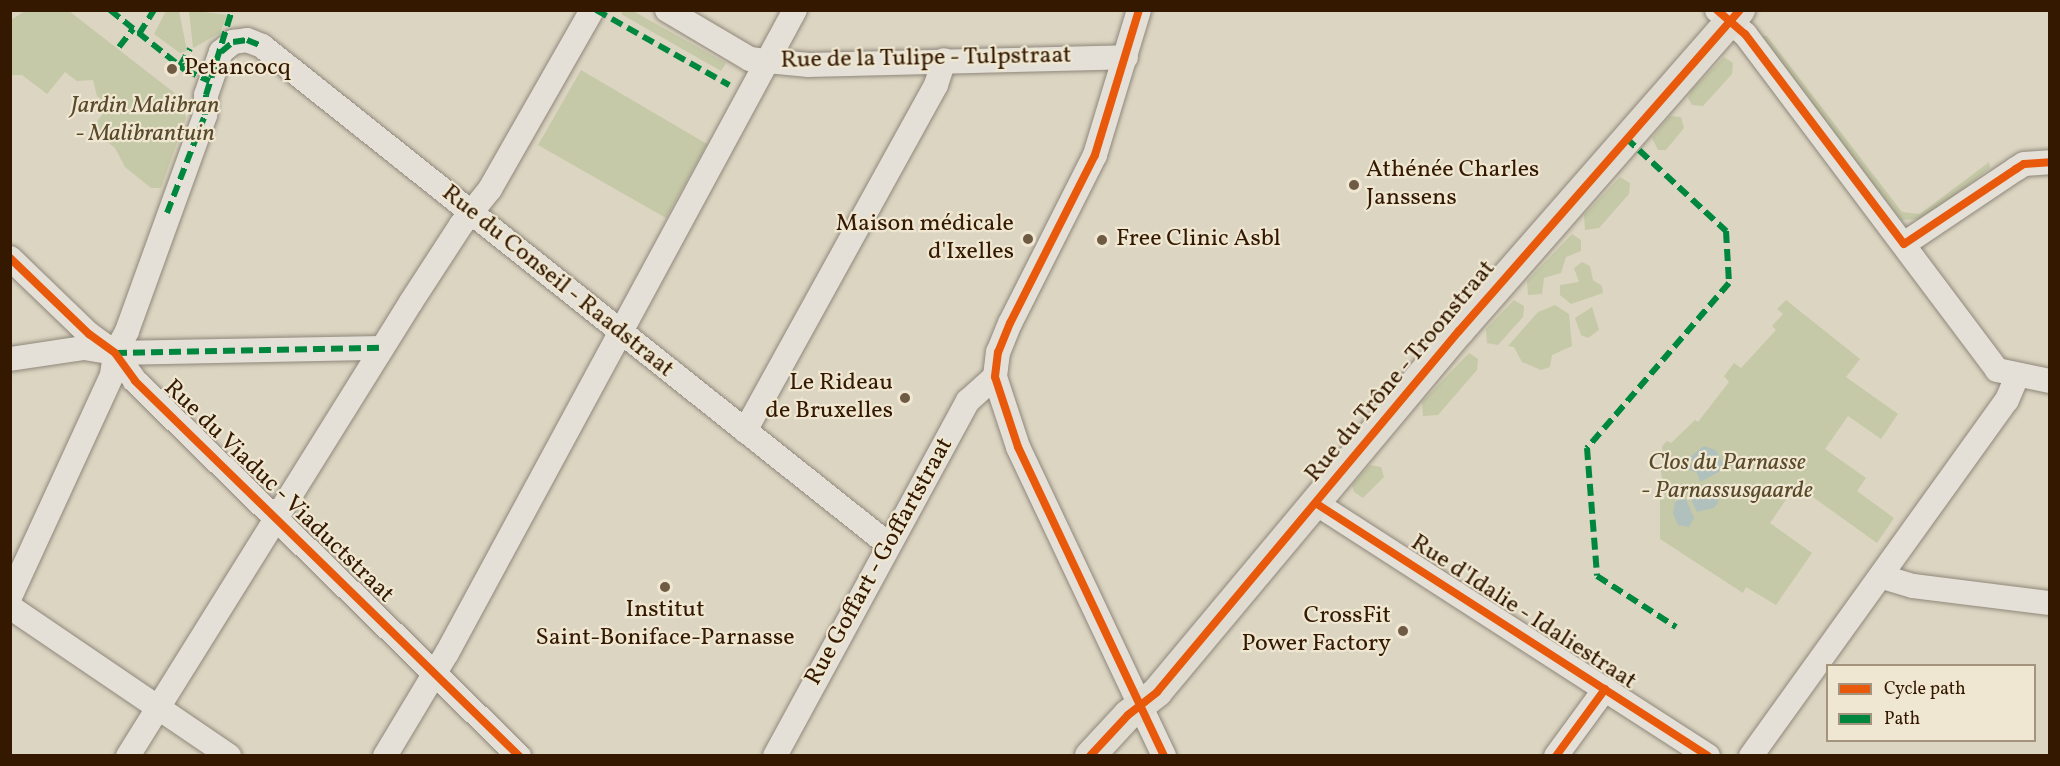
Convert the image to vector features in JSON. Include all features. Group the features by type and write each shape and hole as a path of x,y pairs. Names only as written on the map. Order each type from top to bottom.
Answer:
{"main road":[{"name":"Rue du Trône - Troonstraat","path":"1090,756 1163,686 1459,331 1729,14"}],"street":[{"path":"128,756 382,348 471,213 490,189 592,10"},
{"name":"Rue de la Tulipe - Tulpstraat","path":"667,10 750,59 767,61 808,65 1126,57"},
{"path":"385,756 435,672 795,10"},
{"path":"1138,10 1126,57 1081,189 1010,323 998,352 995,377 1018,447 1142,704 1164,756"},
{"path":"1729,14 1904,244 1996,370 2049,381"},
{"name":"Rue du Conseil - Raadstraat","path":"115,353 205,115 206,95 221,52 233,42 247,40 262,46 889,545"},
{"path":"746,431 936,85 944,60"},
{"path":"1904,244 2024,164 2049,161"},
{"name":"Rue du Viaduc - Viaductstraat","path":"10,258 88,334 115,353 135,381 519,756"},
{"path":"10,359 84,348 115,353 382,348"},
{"path":"10,597 112,375 115,353"},
{"path":"1751,756 1883,577 2007,400 2017,376"},
{"name":"Rue Goffart - Goffartstraat","path":"775,756 968,401 995,377"},
{"name":"Rue d'Idalie - Idaliestraat","path":"1317,504 1708,756"},
{"path":"1883,577 1912,586 2049,603"},
{"path":"10,607 229,756"},
{"path":"1556,756 1605,689"}],"green space":[{"path":"624,10 633,11 726,63 721,71 621,14"},
{"name":"Jardin Malibran - Malibrantuin","path":"25,11 69,11 181,98 186,118 161,188 151,188 125,167 115,148 91,129 109,106 97,96 93,80 77,81 65,72 47,94 22,75 11,75 11,20"},
{"path":"166,11 179,11 187,51 180,53 154,34"},
{"path":"189,11 227,15 220,33 193,48"},
{"path":"1759,36 1767,36 1902,212 1920,214 1989,162 1990,168 1924,219 1901,220"},
{"path":"1724,57 1733,63 1732,74 1703,106 1692,105 1688,98 1691,91"},
{"path":"581,70 707,144 666,218 538,145"},
{"path":"1670,116 1681,117 1684,128 1666,150 1658,150 1652,138"},
{"path":"1620,177 1630,183 1629,194 1599,228 1585,230 1584,215"},
{"path":"1572,234 1581,240 1581,251 1566,257 1561,273 1544,278 1542,294 1528,295 1527,281"},
{"path":"1582,262 1590,266 1593,280 1602,286 1603,293 1571,304 1560,295 1560,285 1579,282 1574,268"},
{"path":"1514,300 1524,306 1523,317 1498,345 1487,343 1486,329"},
{"name":"Clos du Parnasse - Parnassusgaarde","path":"1786,300 1860,359 1846,377 1898,414 1881,439 1848,416 1825,449 1866,478 1857,491 1894,518 1877,543 1796,485 1770,523 1812,553 1776,605 1746,587 1743,593 1660,539 1660,499 1665,498 1660,465 1664,464 1662,446 1667,441 1671,443 1695,420 1698,422 1729,382 1724,376 1734,363 1741,368 1776,330 1772,326 1783,314 1777,309"},
{"path":"1555,305 1569,314 1572,346 1552,355 1550,367 1541,370 1522,362 1514,347 1508,346 1538,312"},
{"path":"1592,307 1599,330 1588,338 1581,335 1575,318"},
{"path":"1469,353 1478,359 1477,370 1438,415 1423,416 1422,402"},
{"path":"1370,465 1381,467 1384,477 1363,498 1354,492 1352,485"}],"shaded area":[{"path":"1704,446 1716,450 1723,464 1719,472 1700,482 1697,473 1687,469 1693,463 1690,457"},
{"path":"1711,483 1717,489 1718,503 1714,508 1697,512 1690,497 1698,497 1699,488"},
{"path":"1685,497 1694,518 1689,527 1678,525 1673,513 1675,502"}],"marked path":[{"path":"110,10 185,70 210,81"},
{"path":"139,34 154,10"},
{"path":"167,213 205,115 206,95 232,10"},
{"path":"596,10 729,85"},
{"path":"119,47 133,29"},
{"path":"221,52 233,42 247,40 262,46"},
{"path":"180,66 190,49"},
{"path":"1626,138 1726,231 1729,283 1587,448 1597,576 1676,627"},
{"path":"115,353 382,348"}],"cycle path":[{"path":"1139,10 1095,155 1010,323 998,352 995,377 1018,447 1164,756"},
{"path":"1717,10 1745,34 1904,244 2024,164 2050,162"},
{"path":"1090,756 1128,715 1157,692 1459,331 1740,10"},
{"path":"10,258 89,334 115,353 135,381 519,756"},
{"path":"1317,504 1708,756"},
{"path":"1556,756 1605,689"}],"place":[{"name":"Petancocq","path":"172,69"},
{"name":"Athénée Charles Janssens","path":"1354,185"},
{"name":"Maison médicale d'Ixelles","path":"1028,239"},
{"name":"Free Clinic Asbl","path":"1102,240"},
{"name":"Le Rideau de Bruxelles","path":"905,398"},
{"name":"Institut Saint-Boniface-Parnasse","path":"665,587"},
{"name":"CrossFit Power Factory","path":"1403,631"}]}
